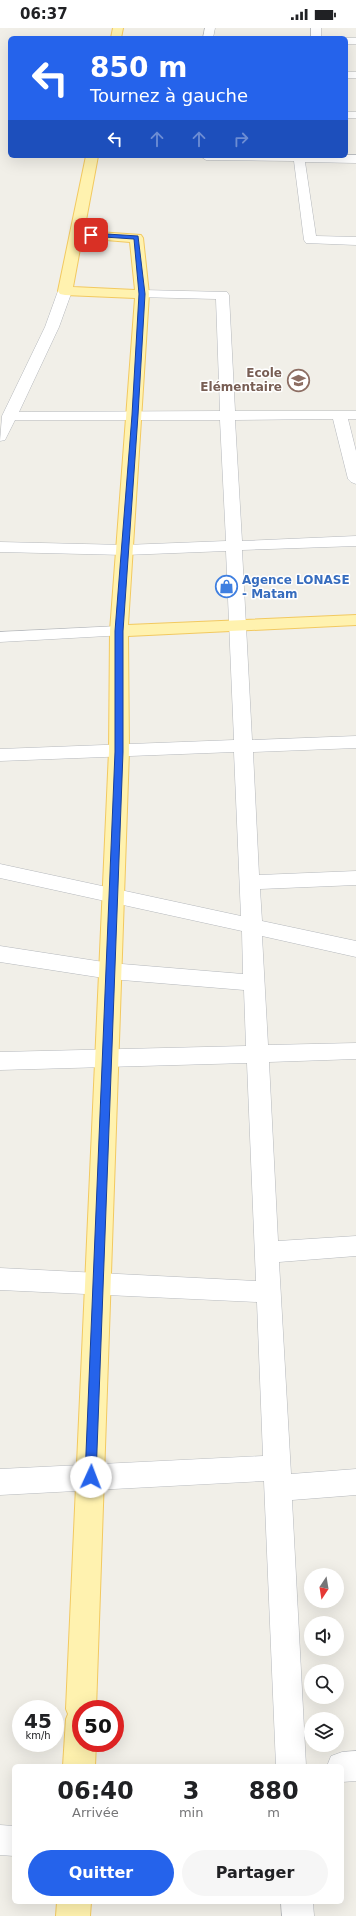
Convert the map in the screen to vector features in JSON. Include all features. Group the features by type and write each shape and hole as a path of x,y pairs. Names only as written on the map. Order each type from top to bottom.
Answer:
{"main road":[{"path":"92,158 65,291 142,294"},
{"path":"76,234 136,238 142,294 135,415 119,631 119,752 81,1700"},
{"path":"119,631 356,620"},
{"path":"79,1764 80,1752"},
{"path":"73,1916 74,1904"}],"street":[{"path":"299,158 310,240 356,241"},
{"path":"336,158 356,159"},
{"path":"0,436 52,326 65,291"},
{"path":"142,294 222,295 291,1764"},
{"path":"339,415 356,479"},
{"path":"9,416 356,415"},
{"path":"0,547 125,550 356,541"},
{"path":"2,641 119,631"},
{"path":"0,755 119,752 356,742"},
{"path":"0,870 356,949"},
{"path":"250,882 356,878"},
{"path":"0,954 110,971 254,983"},
{"path":"0,1061 356,1051"},
{"path":"267,1252 356,1246"},
{"path":"0,1279 269,1292"},
{"path":"0,1482 91,1477 277,1478 356,1482"},
{"path":"344,1767 356,1766"},
{"path":"0,1840 12,1841"},
{"path":"297,1904 298,1916"}],"place":[{"name":"Ecole Elémentaire","path":"298,380"},
{"name":"Agence LONASE - Matam","path":"227,587"}],"route":[{"path":"91,235 136,238 142,294 135,415 119,631 119,752 91,1477"}]}
